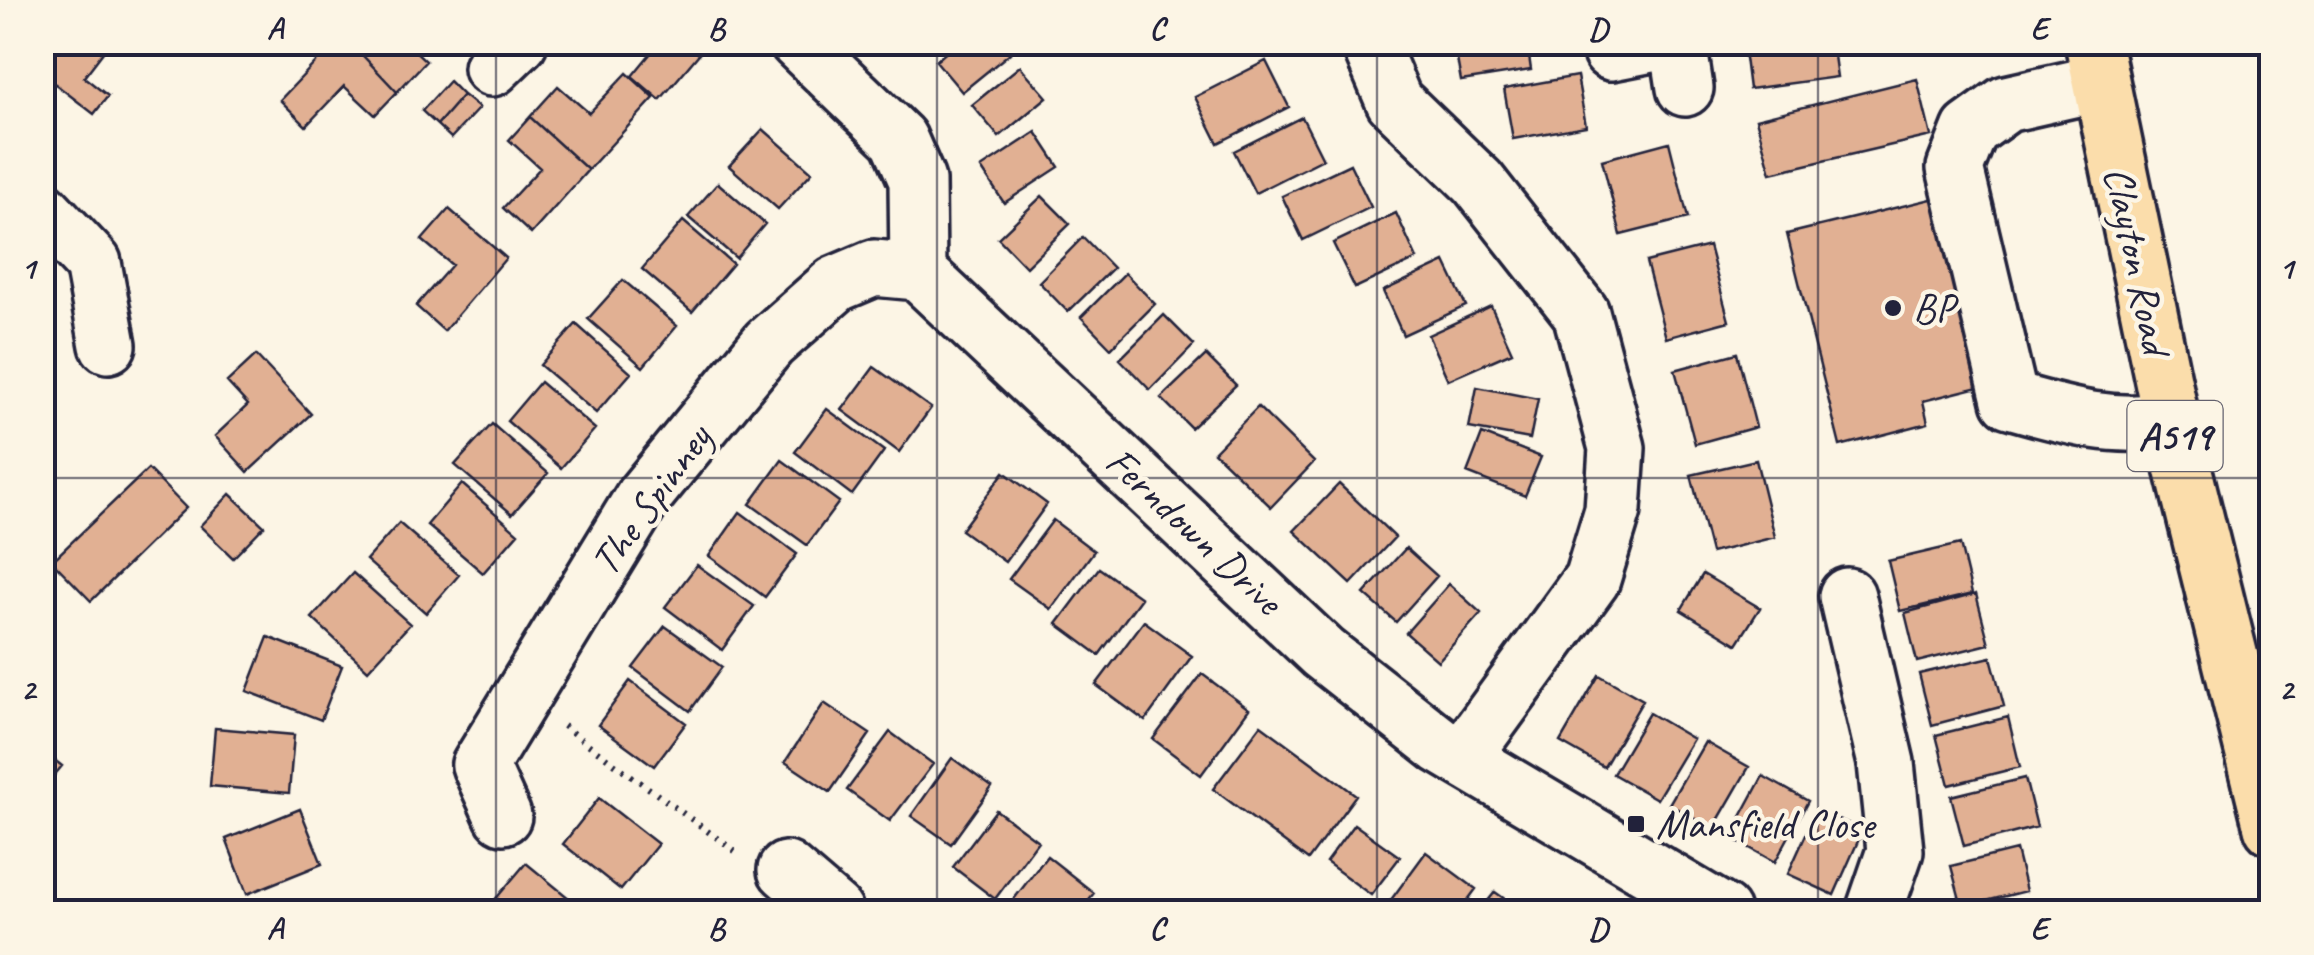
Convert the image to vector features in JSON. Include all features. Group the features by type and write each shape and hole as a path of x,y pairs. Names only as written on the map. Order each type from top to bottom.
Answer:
{"main road":[{"name":"Clayton Road","path":"2096,63 2170,420 2272,827"}],"street":[{"path":"798,42 899,140 917,180 918,272"},
{"path":"1368,42 1394,101 1478,182 1581,313 1617,448 1614,510 1592,579 1462,758"},
{"path":"2096,63 2006,104 1970,130 1956,168 2010,400 2078,420 2144,425 2170,420"},
{"path":"42,209 93,263 108,346"},
{"name":"The Spinney","path":"504,816 480,765 644,497 770,343 836,284 874,268 918,272"},
{"name":"Ferndown Drive","path":"918,272 1324,653 1462,758 1722,912"},
{"path":"1847,596 1886,763 1895,851 1874,912"},
{"path":"786,870 835,912"}],"path":[{"path":"520,698 604,753 744,858 786,870"}],"building":[{"path":"42,42 110,43 84,77 108,96 94,114 54,83 42,98"},
{"path":"335,42 350,42 397,92 375,115 344,86 306,126 280,100"},
{"path":"350,42 406,42 426,61 397,92"},
{"path":"660,42 709,42 660,100 632,76"},
{"path":"958,42 1001,42 1010,53 962,92 936,61"},
{"path":"1454,42 1527,42 1531,70 1461,81"},
{"path":"1743,42 1832,42 1837,77 1749,89"},
{"path":"1266,61 1289,107 1218,143 1195,97"},
{"path":"1020,66 1047,97 999,137 972,105"},
{"path":"627,73 654,98 588,170 530,117 558,86 589,113"},
{"path":"1577,76 1586,126 1513,139 1504,89"},
{"path":"1917,79 1931,136 1771,173 1756,119"},
{"path":"449,81 463,95 437,125 422,111"},
{"path":"463,95 479,108 451,138 437,125"},
{"path":"530,117 588,170 531,234 503,208 540,168 509,140"},
{"path":"1302,117 1323,159 1255,193 1234,151"},
{"path":"763,129 812,172 778,209 729,166"},
{"path":"1036,132 1059,167 1004,203 981,168"},
{"path":"1669,142 1688,218 1621,235 1602,160"},
{"path":"1350,164 1371,207 1303,240 1282,196"},
{"path":"718,183 765,224 736,258 688,217"},
{"name":"BP","path":"1952,194 1998,382 1923,401 1928,423 1840,446 1787,234"},
{"path":"1042,196 1070,224 1026,267 998,238"},
{"path":"449,209 506,258 444,331 416,306 452,265 422,240"},
{"path":"1396,213 1417,259 1355,288 1333,243"},
{"path":"683,221 733,264 692,312 642,269"},
{"path":"1083,237 1113,268 1068,312 1039,282"},
{"path":"1709,246 1729,321 1666,338 1646,262"},
{"path":"1445,262 1466,306 1403,335 1383,291"},
{"path":"1125,273 1155,304 1111,348 1081,317"},
{"path":"623,280 677,326 643,367 588,319"},
{"path":"1491,306 1512,352 1448,380 1428,335"},
{"path":"1164,315 1194,345 1150,390 1120,359"},
{"path":"576,324 631,373 596,413 540,365"},
{"path":"1737,353 1756,427 1695,444 1675,370"},
{"path":"256,355 311,414 248,472 215,436 248,405 227,382"},
{"path":"1206,355 1236,385 1191,428 1161,398"},
{"path":"874,367 931,408 899,452 842,410"},
{"path":"540,382 595,429 561,468 507,421"},
{"path":"1477,387 1538,399 1530,439 1469,428"},
{"path":"1258,407 1314,462 1271,507 1214,452"},
{"path":"827,409 884,451 852,495 795,452"},
{"path":"492,424 548,473 512,514 455,465"},
{"path":"1482,434 1541,457 1525,496 1467,473"},
{"path":"782,460 839,502 807,545 750,504"},
{"path":"1756,460 1775,537 1711,553 1691,475"},
{"path":"148,469 186,508 91,601 52,561"},
{"path":"1004,472 1047,504 1005,562 961,530"},
{"path":"462,484 518,533 483,573 427,525"},
{"path":"1339,484 1395,537 1351,584 1294,531"},
{"path":"230,494 264,526 233,558 200,526"},
{"path":"740,512 797,554 765,597 709,556"},
{"path":"1053,520 1094,551 1051,609 1009,579"},
{"path":"399,523 459,575 426,613 366,560"},
{"path":"1960,544 1972,594 1900,611 1888,561"},
{"path":"1406,548 1437,576 1396,622 1364,594"},
{"path":"697,565 754,606 722,650 665,607"},
{"path":"1099,568 1141,598 1099,655 1057,624"},
{"path":"353,573 410,624 368,670 312,618"},
{"path":"1703,574 1760,608 1737,644 1681,610"},
{"path":"1449,584 1481,613 1438,661 1406,633"},
{"path":"1976,594 1989,644 1917,662 1905,613"},
{"path":"1144,621 1192,656 1145,721 1096,685"},
{"path":"665,626 722,667 690,711 633,668"},
{"path":"268,637 342,666 321,720 247,691"},
{"path":"1991,657 2004,706 1932,725 1919,674"},
{"path":"1202,674 1249,709 1201,775 1153,739"},
{"path":"1599,675 1643,700 1604,767 1560,742"},
{"path":"630,681 686,723 654,766 598,725"},
{"path":"824,703 870,734 830,792 785,762"},
{"path":"1649,713 1693,739 1657,799 1613,774"},
{"path":"2008,717 2020,767 1949,785 1936,735"},
{"path":"1261,725 1356,795 1308,860 1213,789"},
{"path":"215,728 294,735 289,793 210,786"},
{"path":"890,732 933,764 890,821 847,790"},
{"path":"1705,742 1749,767 1713,829 1669,804"},
{"path":"42,751 62,766 42,790"},
{"path":"952,758 992,787 951,844 911,816"},
{"path":"1763,776 1808,801 1775,862 1730,837"},
{"path":"2025,778 2037,827 1964,846 1951,796"},
{"path":"599,798 658,844 621,890 563,844"},
{"path":"300,809 322,864 247,894 226,839"},
{"path":"996,810 1038,841 995,899 953,867"},
{"path":"1817,810 1863,830 1834,895 1788,874"},
{"path":"1354,824 1400,857 1371,895 1326,862"},
{"path":"2016,850 2026,891 1962,907 1951,866"},
{"path":"1426,852 1476,889 1459,912 1382,912"},
{"path":"1047,856 1094,893 1079,912 1004,912"},
{"path":"526,863 586,912 494,912 488,908"},
{"path":"1495,892 1523,912 1479,912"}],"place":[{"name":"BP","path":"1893,308"},
{"name":"Mansfield Close","path":"1636,824"}]}
